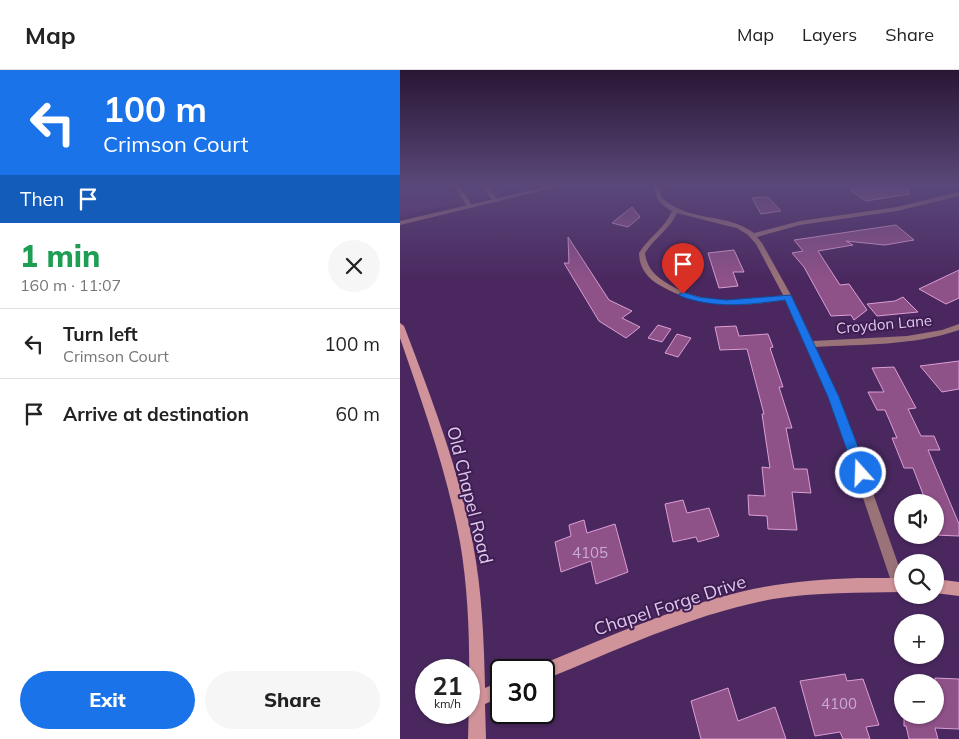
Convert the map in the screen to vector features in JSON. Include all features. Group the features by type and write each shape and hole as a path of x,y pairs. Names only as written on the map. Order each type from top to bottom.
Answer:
{"street":[{"path":"400,223 425,217"},
{"path":"672,217 651,240 642,253 647,272 656,280 683,294 711,302 745,303 788,297"},
{"path":"699,217 726,224 755,235 800,223 840,217"},
{"path":"755,235 788,297 834,397 894,565"},
{"name":"Old Chapel Road","path":"400,326 437,430 465,539 471,576 476,659"},
{"name":"Croydon Lane","path":"810,344 909,337 945,332 959,327"},
{"name":"Chapel Forge Drive","path":"555,667 621,640 732,602 813,586 894,585"},
{"path":"944,587 959,589"},
{"name":"Old Chapel Road","path":"477,724 477,739"}],"building":[{"path":"619,217 640,217 628,227 612,223"},
{"path":"896,225 914,240 885,245 846,241 853,245 818,251 840,285 849,284 867,310 854,320 851,315 831,316 804,267 792,253 803,251 794,240"},
{"path":"568,237 609,300 632,311 622,318 640,327 626,338 599,321 564,263 569,263"},
{"path":"734,250 744,272 733,272 738,286 719,288 708,253"},
{"path":"959,270 959,298 946,304 919,289"},
{"path":"903,297 918,312 877,316 867,304 895,301"},
{"path":"658,325 671,329 662,342 648,338"},
{"path":"736,326 739,336 768,334 773,347 770,348 783,387 779,387 792,428 786,428 794,469 807,469 811,493 792,492 797,530 768,529 767,516 749,515 748,495 765,496 762,467 770,468 762,414 764,414 747,349 720,350 715,327"},
{"path":"677,334 691,338 678,357 665,353"},
{"path":"959,361 959,389 942,392 920,366"},
{"path":"894,367 916,408 908,409 921,436 934,436 940,450 928,450 959,524 959,536 944,535 944,494 923,494 913,468 904,468 892,438 897,438 885,410 877,410 868,392 884,392 872,368"},
{"path":"683,500 687,513 709,508 719,536 698,542 696,537 673,542 665,504"},
{"path":"584,520 587,533 615,524 628,572 596,584 591,561 561,572 555,542 571,536 569,525"},
{"path":"845,674 847,681 863,679 879,725 866,727 870,739 843,739 840,732 815,736 800,681"},
{"path":"944,678 959,679 959,729 935,728 938,739 909,739 906,726 904,724 944,724"},
{"path":"728,688 738,721 775,707 786,739 701,739 691,701"}],"route":[{"path":"683,294 696,299 726,303 745,303 788,297 834,397 861,473"}]}
